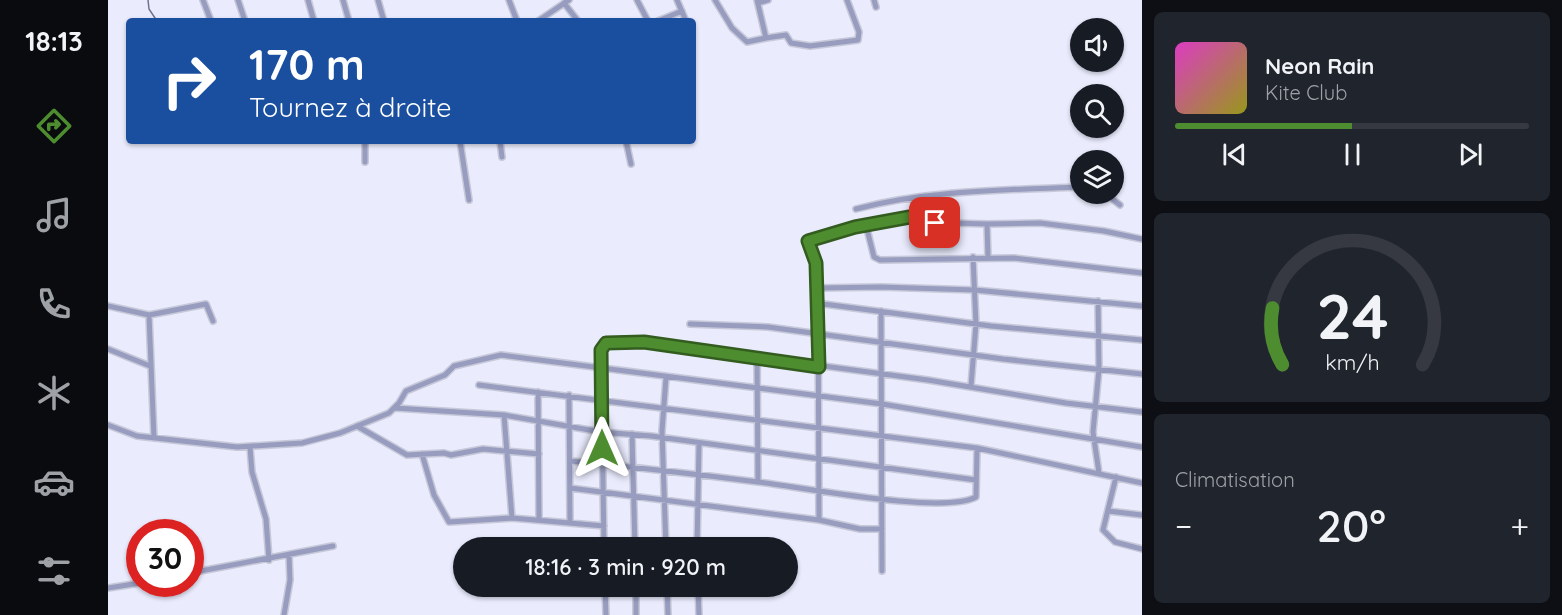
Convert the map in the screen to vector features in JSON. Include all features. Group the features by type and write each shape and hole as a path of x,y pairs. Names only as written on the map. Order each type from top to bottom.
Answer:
{"street":[{"path":"203,0 211,18"},
{"path":"238,0 244,18"},
{"path":"308,0 313,18"},
{"path":"348,18 344,2 352,0"},
{"path":"378,0 383,18"},
{"path":"509,0 517,18"},
{"path":"637,0 646,18"},
{"path":"677,0 685,18"},
{"path":"715,0 724,18 745,42 786,35 791,43 810,46 858,40 859,32 847,0"},
{"path":"766,38 757,1 768,0"},
{"path":"873,0 876,7"},
{"path":"542,18 563,2 576,18"},
{"path":"665,18 682,11"},
{"path":"365,144 365,162"},
{"path":"460,144 469,200"},
{"path":"500,144 502,158"},
{"path":"627,144 632,164"},
{"path":"856,209 997,189 1070,188"},
{"path":"915,199 915,216 919,222 1040,223 1104,231 1142,239"},
{"path":"819,520 819,367 816,303 818,288 814,253 808,241 866,225 915,216"},
{"path":"987,224 988,257"},
{"path":"866,225 877,260 988,257 1040,260 1142,273"},
{"path":"971,386 975,324 973,257"},
{"path":"818,288 975,290 1142,306"},
{"path":"1098,301 1099,369 1094,438 1099,473"},
{"path":"816,303 975,324 1142,340"},
{"path":"108,306 150,315 206,304 213,321"},
{"path":"881,311 882,570"},
{"path":"150,315 154,438"},
{"path":"690,324 749,326 1142,374"},
{"path":"604,537 601,368 603,346 617,342 644,342 757,357 1142,412"},
{"path":"108,350 150,366"},
{"path":"108,425 126,434 250,447 302,443 340,433 395,408 408,390 445,375 454,366 487,357 517,356 666,378 882,404 1142,447"},
{"path":"757,357 758,482"},
{"path":"666,378 663,407 666,537"},
{"path":"479,385 977,448 1142,483"},
{"path":"538,392 539,520"},
{"path":"569,395 570,523"},
{"path":"395,408 504,415 601,432 632,434 976,480"},
{"path":"504,415 512,518"},
{"path":"357,426 406,454 451,455 483,449 539,454"},
{"path":"632,434 635,537"},
{"path":"697,537 699,444"},
{"path":"250,447 252,472 266,519 269,560"},
{"path":"571,461 632,466 930,503 973,499 977,495 977,448"},
{"path":"422,454 434,495 449,522 512,518 604,526"},
{"path":"1116,477 1103,530 1115,542 1142,549"},
{"path":"570,489 819,520 854,528 882,529"},
{"path":"1108,512 1142,515"},
{"path":"204,571 333,546"},
{"path":"284,615 290,580 289,555"},
{"path":"108,588 126,585"},
{"path":"605,597 606,615"},
{"path":"636,597 636,615"},
{"path":"667,597 668,615"},
{"path":"698,597 699,615"}],"waterway":[{"path":"148,0 149,9 155,18"}],"route":[{"path":"602,448 601,350 606,343 644,342 819,367 816,263 808,241 855,227 915,216 918,222 935,223"}]}
